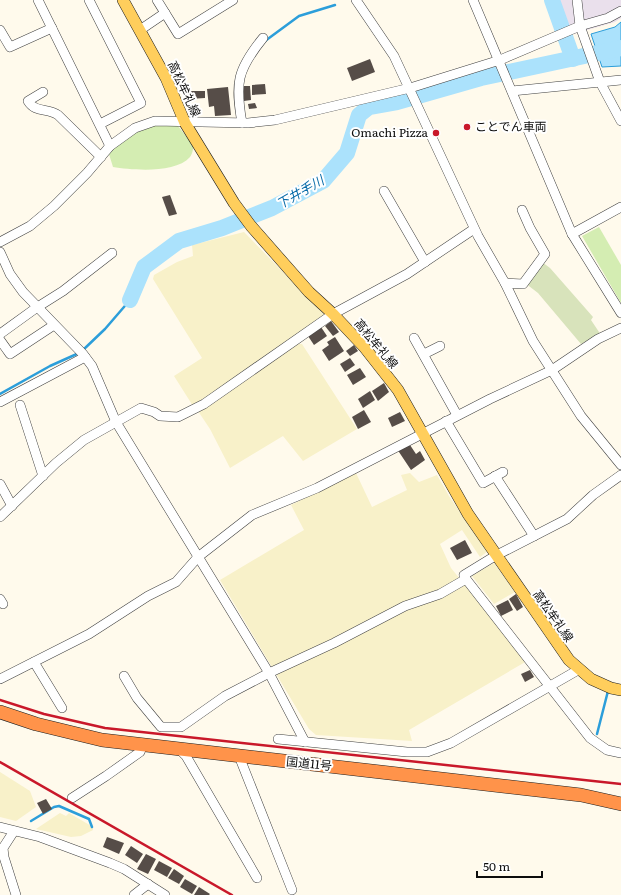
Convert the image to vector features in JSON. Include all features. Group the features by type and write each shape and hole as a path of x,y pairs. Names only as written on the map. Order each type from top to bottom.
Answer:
{"highway":[{"name":"国道11号","path":"0,712 69,733 142,745 581,796 621,804"}],"main road":[{"name":"高松牟礼線","path":"123,0 166,78 185,123 251,226 310,292 333,314 364,348 398,390 468,514 556,644 578,670 591,679 611,688 621,690"}],"street":[{"path":"38,0 110,146"},
{"path":"89,0 141,104 100,124"},
{"path":"157,0 178,34 233,0"},
{"path":"356,0 394,56 474,229 505,283 533,341 581,416 621,465"},
{"path":"473,0 572,234 621,313"},
{"path":"577,0 581,29 596,73 621,121"},
{"path":"0,242 30,226 54,206 87,173 110,146 135,128 155,121 185,123 242,123 275,120 411,90 500,62 556,36 571,30 581,29 621,11"},
{"path":"140,30 165,13"},
{"path":"0,30 10,47 52,28"},
{"path":"242,123 237,97 240,75 244,64 263,38"},
{"path":"512,91 621,80"},
{"path":"43,92 28,101 31,107 37,110 51,110 58,115 101,157"},
{"path":"384,191 425,262"},
{"path":"572,234 621,207"},
{"path":"505,283 523,284 545,254 530,228 522,210"},
{"path":"0,517 42,476 84,440 141,408 154,412 160,416 178,417 204,404 333,314 407,274 474,229"},
{"path":"0,252 10,274 36,308 75,345 92,366 116,422 269,673 305,742"},
{"path":"0,334 63,291 112,253"},
{"path":"0,340 10,354 54,325"},
{"path":"0,679 89,634 148,596 176,582 198,557 252,515 317,488 422,433 552,370 598,339 621,328"},
{"path":"414,338 458,415"},
{"path":"424,354 440,346"},
{"path":"0,402 84,355"},
{"path":"20,405 42,476"},
{"path":"446,421 483,483 499,474 534,536"},
{"path":"618,752 606,750 590,738 464,575 495,556 568,520 593,495 621,475"},
{"path":"0,484 12,506"},
{"path":"124,676 137,698 161,727 181,727 225,696 269,673 334,643 405,606 440,594 466,579"},
{"path":"34,662 62,708"},
{"path":"278,739 407,752 427,752 451,743 578,670"},
{"path":"72,798 140,752 142,745"},
{"path":"179,749 186,756 257,878"},
{"path":"238,756 292,890"},
{"path":"0,827 14,832 40,837 110,863 165,895"},
{"path":"14,832 3,848 4,857 16,895"},
{"path":"134,895 148,884"}],"shaded area":[{"path":"556,0 621,0 621,18 615,22 570,35"},
{"path":"244,232 325,315 193,406 174,376 202,358 153,279 154,275 177,262 193,256 192,245"},
{"path":"296,344 302,344 357,429 303,461 283,436 230,468 210,429 198,411"},
{"path":"356,473 372,507 407,490 401,475 410,473 419,482 437,475 449,496 487,552 480,557 462,530 440,544 451,568 527,661 409,730 412,741 316,735 309,729 220,580 304,530 291,505"},
{"path":"494,563 515,592 494,604 472,576"},
{"path":"0,772 30,791 36,807 16,821 0,817"},
{"path":"60,813 66,816 69,813 93,827 93,830 81,836 71,837 36,829"}],"green space":[{"path":"156,124 178,126 194,146 190,157 174,166 153,170 113,167 108,151 119,140"},
{"path":"599,227 621,265 621,303 582,236"},
{"path":"542,262 550,268 593,317 591,320 601,335 581,344 538,293 525,283"}],"water":[{"path":"621,22 621,66 602,67 591,34 615,27"}],"building":[{"path":"370,59 375,72 352,81 347,68"},
{"path":"265,84 266,94 252,95 252,85"},
{"path":"243,86 250,86 251,100 244,101"},
{"path":"228,87 231,115 215,116 214,106 209,107 207,89"},
{"path":"189,91 205,91 205,98 189,99"},
{"path":"255,103 257,108 249,109 248,104"},
{"path":"170,195 177,214 169,216 162,197"},
{"path":"331,321 339,332 333,336 325,326"},
{"path":"321,327 327,336 314,345 308,336"},
{"path":"335,337 344,351 329,361 322,350 329,345 327,342"},
{"path":"354,345 358,351 350,356 346,351"},
{"path":"350,358 355,365 345,372 340,364"},
{"path":"360,368 366,377 353,385 347,375"},
{"path":"384,383 389,392 378,401 372,391"},
{"path":"370,391 375,400 363,408 358,399"},
{"path":"364,410 371,422 358,429 352,417"},
{"path":"400,412 405,421 392,427 388,418"},
{"path":"408,442 416,454 420,451 425,460 411,470 397,449"},
{"path":"465,540 472,553 457,560 450,548"},
{"path":"516,594 523,607 517,611 509,599"},
{"path":"508,600 513,610 501,616 496,606"},
{"path":"530,670 534,677 525,682 521,674"},
{"path":"46,799 52,809 43,814 37,803"},
{"path":"107,837 124,843 119,854 103,847"},
{"path":"131,846 143,854 137,863 125,855"},
{"path":"146,854 156,859 148,874 137,869"},
{"path":"159,861 172,868 167,877 154,870"},
{"path":"174,869 184,876 179,884 168,878"},
{"path":"185,879 197,886 192,894 180,887"},
{"path":"199,887 210,894 194,895"}],"waterway":[{"path":"552,0 573,59"},
{"path":"265,41 299,16 335,5"},
{"name":"下井手川","path":"130,300 144,267 179,241 222,228 272,208 323,181 347,153 359,115 369,107 397,102 481,78 621,48"},
{"name":"下井手川","path":"83,350 105,329 130,300"},
{"name":"下井手川","path":"0,394 50,366 79,353"},
{"path":"597,734 608,691"},
{"path":"31,821 54,807 59,806 89,819 92,827"}],"railway":[{"path":"0,700 44,714 105,728 621,784"},
{"path":"0,762 232,895"}],"place":[{"name":"ことでん車両","path":"467,127"},
{"name":"Omachi Pizza","path":"436,133"}]}
